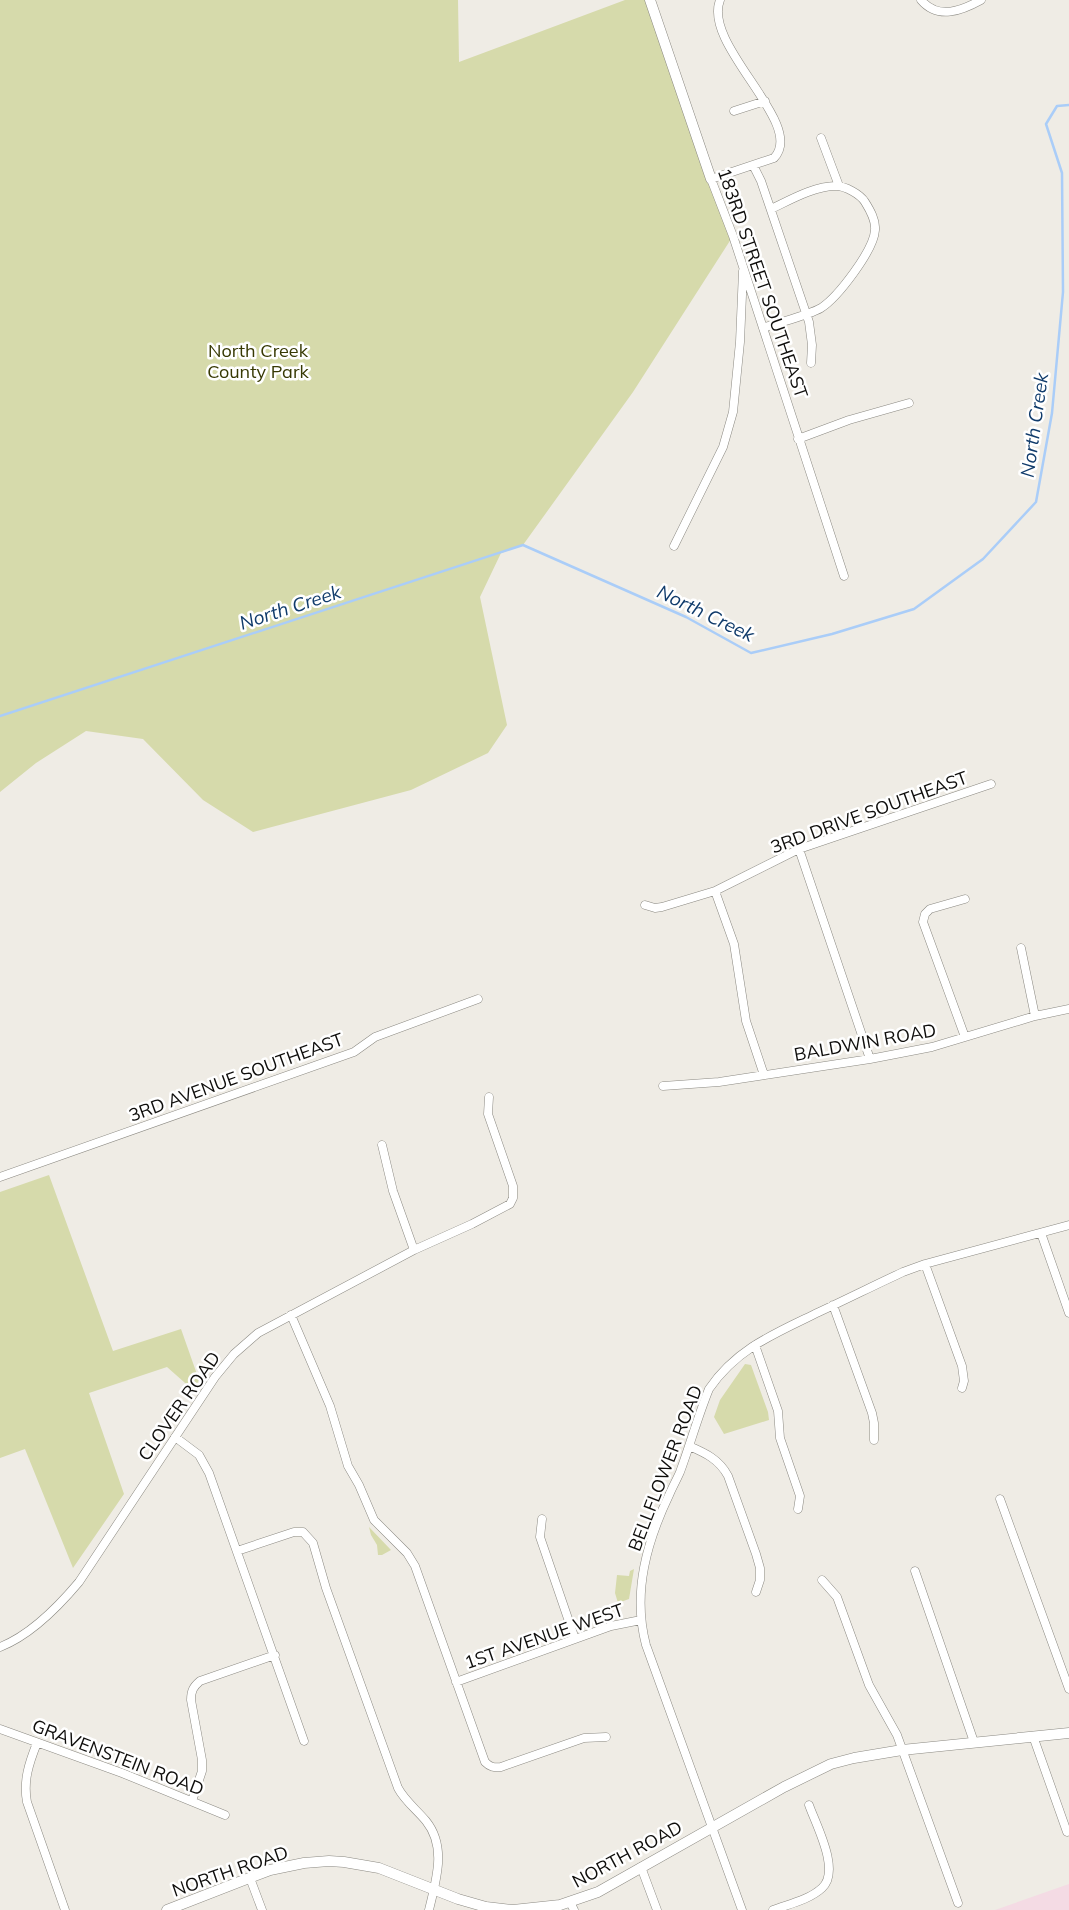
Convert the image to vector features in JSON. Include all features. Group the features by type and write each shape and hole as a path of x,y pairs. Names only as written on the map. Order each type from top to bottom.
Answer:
{"street":[{"name":"183RD STREET SOUTHEAST","path":"650,0 743,267 844,576"},
{"path":"921,0 932,10 945,13 961,10 981,0"},
{"path":"711,179 774,158 780,152 781,144 778,129 765,101 736,58 725,37 720,22 719,2"},
{"path":"734,110 765,101"},
{"path":"821,138 839,186"},
{"path":"753,165 771,209 809,322 812,345 811,363"},
{"path":"763,328 821,308 857,268 872,245 876,229 872,213 863,199 850,190 839,186 820,188 771,209"},
{"path":"674,546 723,447 733,412 740,342 743,267"},
{"path":"798,439 849,420 909,403"},
{"name":"3RD DRIVE SOUTHEAST","path":"645,905 655,908 662,907 715,891 799,849 991,784"},
{"path":"799,849 870,1058"},
{"path":"715,891 734,944 746,1021 764,1075"},
{"path":"965,899 930,909 925,914 923,922 965,1037"},
{"path":"1021,948 1035,1016"},
{"name":"3RD AVENUE SOUTHEAST","path":"0,1177 354,1052 375,1037 478,999"},
{"name":"BALDWIN ROAD","path":"663,1086 719,1082 932,1047 1035,1016 1069,1009"},
{"name":"CLOVER ROAD","path":"0,1648 39,1623 61,1604 79,1582 215,1377 234,1354 258,1333 414,1250 505,1207 513,1198 513,1186 488,1114 489,1097"},
{"path":"382,1145 393,1191 414,1250"},
{"name":"BELLFLOWER ROAD","path":"742,1910 646,1645 641,1620 641,1584 646,1556 669,1493 679,1474 709,1389 728,1366 773,1334 903,1272 925,1264 1069,1225"},
{"path":"1041,1233 1069,1313"},
{"path":"925,1264 962,1366 964,1381 962,1388"},
{"path":"833,1306 872,1413 874,1440"},
{"path":"291,1315 330,1406 348,1466 359,1485 374,1520 407,1553 415,1566 485,1762 494,1768 501,1767 584,1738 606,1737"},
{"path":"755,1345 778,1411 780,1438 800,1496 798,1509"},
{"path":"175,1437 198,1455 204,1464 275,1655 304,1741"},
{"path":"689,1446 715,1458 728,1476 760,1568 760,1580 756,1592"},
{"path":"1000,1499 1069,1689"},
{"path":"542,1519 540,1537 575,1639"},
{"path":"237,1551 294,1532 303,1532 313,1543 326,1588 398,1788 409,1804 429,1825 437,1840 439,1858 429,1910"},
{"path":"915,1571 974,1742"},
{"path":"822,1580 837,1597 870,1685 897,1735 958,1903"},
{"name":"1ST AVENUE WEST","path":"456,1682 611,1626 641,1620"},
{"path":"192,1801 202,1771 202,1760 191,1692 194,1686 200,1681 275,1655"},
{"name":"GRAVENSTEIN ROAD","path":"0,1729 122,1773 225,1815"},
{"name":"NORTH ROAD","path":"167,1910 270,1870 304,1863 344,1862 380,1868 473,1904 499,1909 572,1906 784,1787 822,1768 849,1759 902,1750 1069,1733"},
{"path":"1033,1736 1067,1832"},
{"path":"37,1743 27,1771 25,1792 65,1910"},
{"path":"773,1910 805,1899 827,1882 830,1872 828,1857 809,1805"},
{"path":"641,1867 657,1910"},
{"path":"250,1878 262,1910"}],"shaded area":[{"path":"1069,1884 1069,1910 995,1910"}],"green space":[{"name":"North Creek County Park","path":"0,0 458,0 459,62 625,0 650,0 733,236 633,392 523,545 501,553 480,597 507,725 488,753 411,790 253,832 203,800 143,739 86,731 36,763 0,792"},
{"path":"49,1175 113,1351 181,1329 199,1380 193,1390 167,1367 89,1393 124,1494 73,1568 25,1449 0,1458 0,1192"},
{"path":"745,1364 751,1365 768,1412 769,1420 724,1434 714,1417 720,1400"},
{"path":"369,1527 391,1550 378,1555 377,1545"},
{"path":"634,1569 629,1599 618,1603 615,1593 617,1575 629,1576 630,1571"}],"waterway":[{"name":"North Creek","path":"0,716 523,545 686,617 751,653 832,634 914,609 983,559 1036,502 1052,413 1063,292 1062,173 1046,124 1057,106 1069,105"}]}
